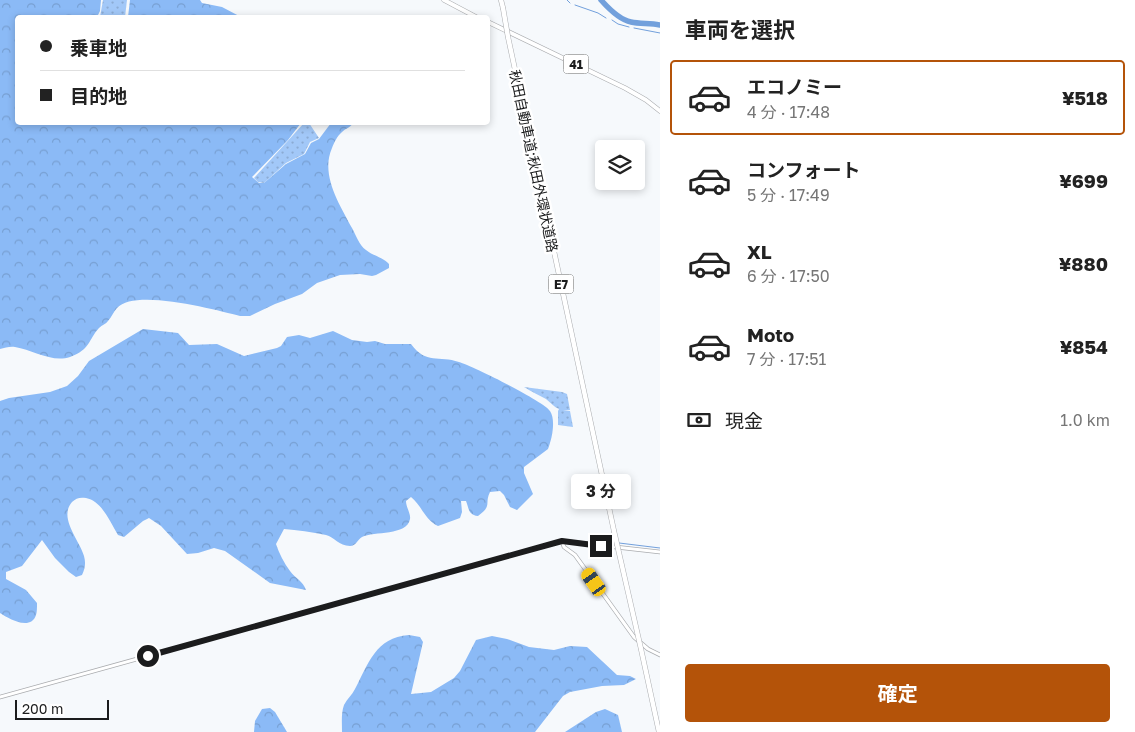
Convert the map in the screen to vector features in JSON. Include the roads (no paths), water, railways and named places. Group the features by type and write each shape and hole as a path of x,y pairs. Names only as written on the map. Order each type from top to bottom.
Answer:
{"highway":[{"name":"秋田自動車道;秋田外環状道路","path":"501,0 614,531 659,732"}],"main road":[{"path":"444,0 472,15"},
{"name":"41","path":"490,23 625,88 646,100 660,111"}],"street":[{"path":"0,697 562,541 660,552"},
{"path":"562,541 564,547 575,555 634,637 648,649 660,655"}],"waterway":[{"path":"567,0 570,3"},
{"path":"601,0 615,14 627,21 660,25"},
{"path":"575,5 598,13 606,18"},
{"path":"612,20 629,27"},
{"path":"634,28 660,33"},
{"path":"603,541 615,543"},
{"path":"619,543 660,548"}]}
